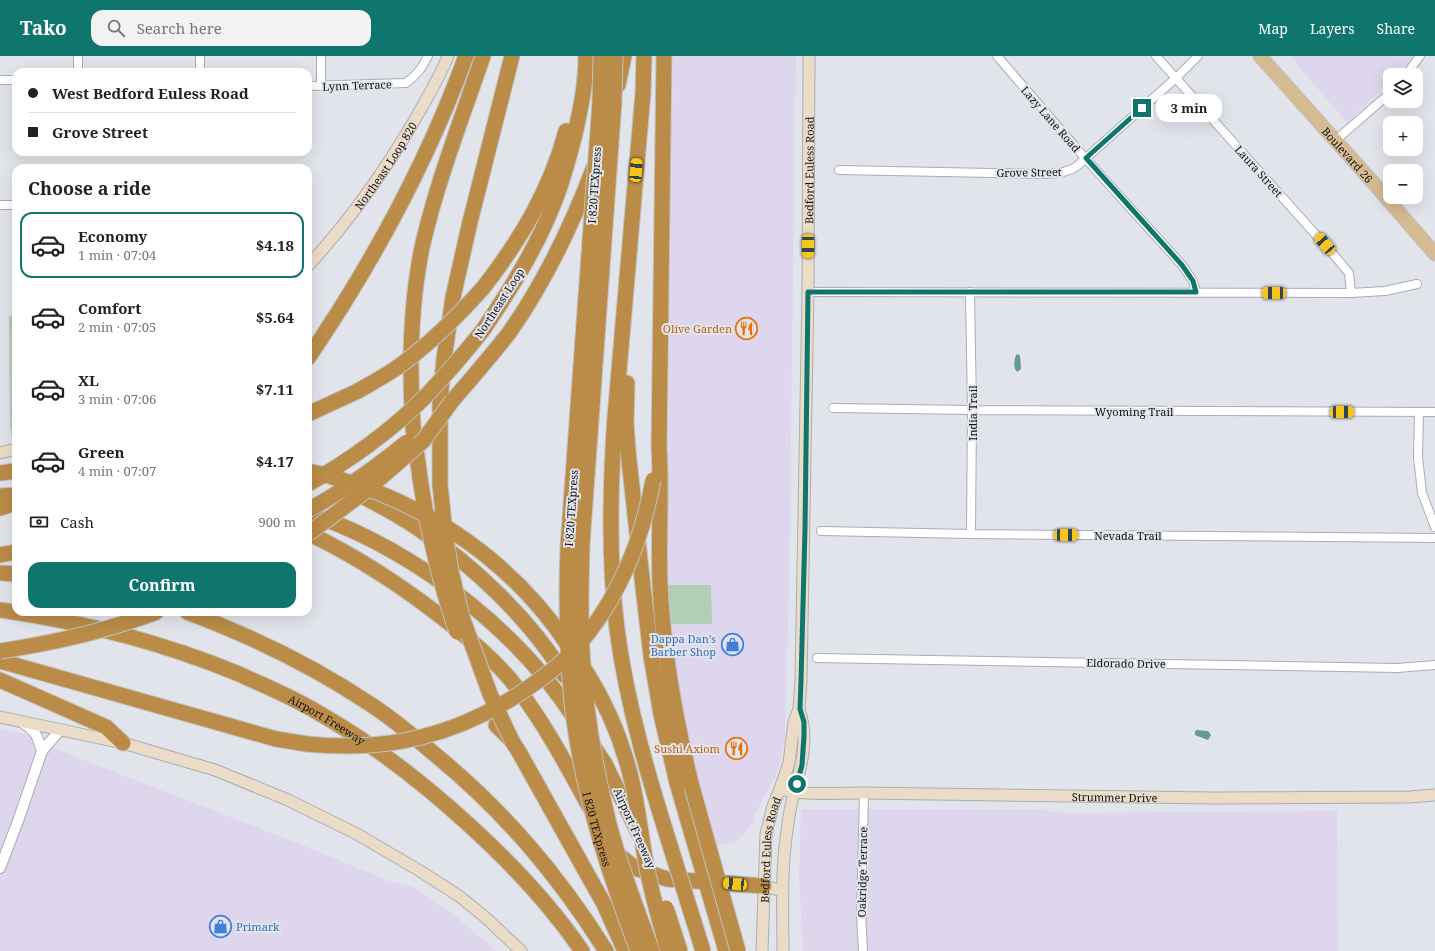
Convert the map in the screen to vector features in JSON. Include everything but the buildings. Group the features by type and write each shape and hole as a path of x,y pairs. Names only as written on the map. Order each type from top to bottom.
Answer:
{"highway":[{"path":"312,352 334,320 380,243 401,204 421,164 466,56"},
{"path":"483,56 442,171 423,244 415,294 411,344 413,427 426,520 435,562 448,607 470,667 496,725 512,741"},
{"path":"502,99 507,56"},
{"path":"512,56 470,222 453,297 444,360 440,402 440,484 444,533 462,618 490,694 512,741 604,904 625,951"},
{"name":"Northeast Loop","path":"312,482 364,448 422,399 455,364 483,330 522,270 554,203 568,161 580,114 586,77 586,56"},
{"name":"I 820 TEXpress","path":"601,56 600,102 568,546 568,652 572,704 587,787 607,864 638,951"},
{"name":"I 820 TEXpress","path":"615,56 613,110 582,544 580,593 582,650 592,743 608,818 652,951"},
{"name":"Northeast Loop","path":"452,401 509,332 534,294 557,254 580,202 604,141 618,87 624,56"},
{"path":"644,56 643,92 622,323 612,468 610,535 612,582 618,636 634,723 646,768 703,951"},
{"path":"664,56 659,447 661,481 660,583 663,623 673,706 692,787 738,951"},
{"path":"312,412 358,391 394,370 426,346 459,315 483,288 523,232 543,193 564,139 571,111 586,77"},
{"path":"622,323 628,339 626,422 628,451 651,656 661,714 677,784 726,951"},
{"path":"312,508 348,487 378,466 422,430 452,401"},
{"path":"312,530 363,493 422,441 452,401"},
{"path":"0,661 276,739 307,744 353,747 406,741 433,735 461,725 506,702 550,672 576,648 606,607 622,579 635,551 648,508 659,447"},
{"path":"0,473 12,472"},
{"path":"312,472 348,481 380,492 412,507 440,523 466,540 492,560 527,594 555,626 595,686 618,736 632,781 654,901 668,951"},
{"path":"312,476 348,488 396,514 431,538 490,586 536,634 554,658 590,717 605,764"},
{"path":"0,496 12,495"},
{"path":"0,508 12,505"},
{"name":"Airport Freeway","path":"312,516 338,524 383,545 426,570 470,603 505,635 545,678 565,702 605,764 650,857 680,951"},
{"path":"312,535 338,548 415,596 470,639 495,663 517,688 535,712 554,742 608,841 621,857 635,868 667,879 764,886"},
{"path":"0,556 12,553"},
{"path":"0,556 12,558"},
{"path":"0,573 12,574"},
{"path":"0,582 12,582"},
{"name":"Airport Freeway","path":"0,610 12,612"},
{"name":"Airport Freeway","path":"35,616 87,625 181,652 272,688 317,712 361,739 442,799 500,853 545,902 582,951"},
{"path":"0,651 82,636 145,616"},
{"path":"197,616 230,629 284,654 372,704 406,730 464,778 508,821 563,887 606,951"},
{"path":"0,680 106,727 123,742"}],"main road":[{"name":"Northeast Loop 820","path":"312,262 361,203 390,161 444,67 448,56"},
{"name":"Bedford Euless Road","path":"762,951 766,834 772,806 789,763 794,722 800,709 805,529 809,56"},
{"name":"Boulevard 26","path":"1260,56 1336,140 1435,254"},
{"path":"0,453 12,449"},
{"path":"783,951 784,849 789,815 802,765 804,722 800,709"},
{"path":"0,717 123,742 215,770 288,800 357,834 459,896 485,917 521,951"},
{"name":"Strummer Drive","path":"780,789 810,794 864,793 1213,798 1403,797 1435,795"},
{"path":"764,886 783,891"}],"street":[{"path":"78,56 78,68"},
{"path":"200,56 200,68"},
{"path":"321,86 322,56"},
{"name":"Lynn Terrace","path":"312,86 406,83 415,77 422,68 428,56"},
{"name":"Lazy Lane Road","path":"997,56 1182,265 1193,281 1196,292"},
{"name":"Laura Street","path":"1156,56 1349,273 1351,293"},
{"name":"Grove Street","path":"839,170 1046,174 1069,171 1086,158 1176,78 1198,56"},
{"path":"1411,68 1420,56"},
{"path":"0,80 12,80"},
{"path":"1336,140 1383,99"},
{"path":"0,205 12,205"},
{"path":"808,292 1351,293 1385,291 1417,284"},
{"name":"India Trail","path":"970,292 972,410 971,534"},
{"name":"Wyoming Trail","path":"833,408 1435,412"},
{"path":"1419,412 1418,457 1422,493 1435,527"},
{"name":"Nevada Trail","path":"821,531 971,534 1435,538"},
{"name":"Eldorado Drive","path":"817,658 1397,668 1435,665"},
{"path":"20,721 33,730 37,736 42,752"},
{"path":"0,868 42,752 60,730"},
{"name":"Oakridge Terrace","path":"863,951 861,913 864,793"}],"shaded area":[{"path":"673,56 796,56 789,585 785,741 776,776 754,815 756,820 735,843 717,845 688,743 677,679 671,624 711,624 667,585"},
{"path":"1290,56 1413,56 1403,68 1383,68 1383,88 1347,123"},
{"path":"0,729 22,733 58,750 292,841 389,881 413,887 458,918 496,951 0,951"},
{"path":"801,809 1043,809 1050,812 1070,813 1337,811 1338,951 803,951 799,876"}],"green space":[{"path":"9,316 12,316 12,440 10,425"},
{"path":"667,585 711,585 712,624 671,624"}],"water":[{"path":"1018,354 1020,356 1021,369 1017,372 1014,364 1016,355"},
{"path":"1196,730 1208,731 1211,735 1208,740 1195,735"}],"place":[{"name":"Olive Garden","path":"747,328"},
{"name":"Dappa Dan’s Barber Shop","path":"732,644"},
{"name":"Sushi Axiom","path":"736,748"},
{"name":"Primark","path":"221,926"}],"route":[{"path":"797,784 802,765 804,736 804,722 800,709 805,529 808,292 1196,292 1193,281 1182,265 1086,158 1142,108"}]}
